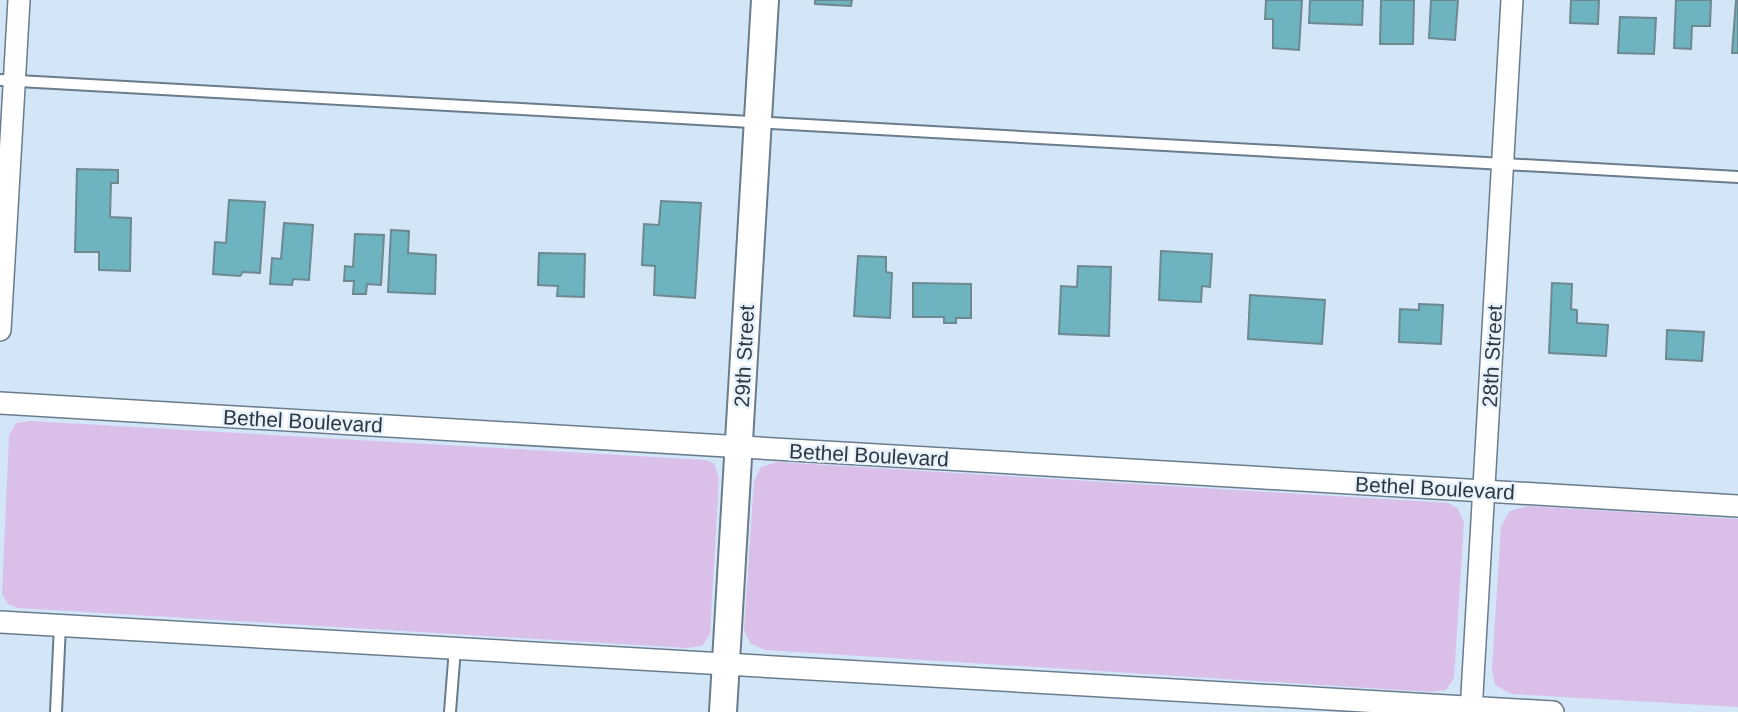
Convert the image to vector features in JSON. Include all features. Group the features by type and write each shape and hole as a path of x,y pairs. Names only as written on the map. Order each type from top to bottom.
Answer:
{"street":[{"path":"0,330 7,81 19,0"},
{"name":"29th Street","path":"723,712 765,0"},
{"name":"28th Street","path":"1471,710 1513,0"},
{"name":"Bethel Boulevard","path":"0,403 1738,506"},
{"path":"0,622 1471,710 1553,712"}],"lane":[{"path":"7,81 1738,177"},
{"path":"56,712 60,625"},
{"path":"450,712 455,648"}],"shaded area":[{"path":"31,421 706,460 714,464 719,478 710,634 702,646 687,648 18,608 8,604 2,594 9,435 16,423"},
{"path":"777,462 1448,503 1458,509 1464,522 1454,678 1446,690 1431,692 765,650 751,644 744,631 754,481 761,467"},
{"path":"1528,506 1738,519 1738,707 1511,694 1495,685 1492,670 1501,526 1510,511"}],"building":[{"path":"815,0 852,0 851,6 815,4"},
{"path":"1266,0 1302,0 1299,50 1273,48 1273,19 1265,19"},
{"path":"1310,0 1363,0 1362,25 1309,23"},
{"path":"1381,0 1414,0 1413,44 1380,44"},
{"path":"1431,0 1458,0 1455,40 1429,38"},
{"path":"1571,0 1599,0 1598,24 1570,23"},
{"path":"1676,0 1711,0 1710,26 1692,26 1691,49 1674,48"},
{"path":"1736,0 1738,53 1732,53"},
{"path":"1620,17 1656,18 1654,54 1618,53"},
{"path":"77,169 118,170 118,183 111,183 110,217 131,218 130,271 99,270 99,252 75,252"},
{"path":"229,200 265,202 260,273 243,272 240,276 213,274 215,242 226,243"},
{"path":"661,201 701,203 695,298 654,295 655,266 642,265 644,224 659,225"},
{"path":"284,223 313,225 309,280 293,279 292,285 270,284 272,258 281,259"},
{"path":"391,230 409,231 408,253 436,255 435,294 388,292"},
{"path":"355,234 384,235 381,285 367,284 366,294 353,294 354,281 344,281 345,266 353,267"},
{"path":"1161,251 1212,254 1210,287 1202,286 1201,302 1159,300"},
{"path":"539,253 585,254 584,297 557,296 558,286 538,285"},
{"path":"858,256 886,257 886,272 892,273 890,318 854,316"},
{"path":"1078,266 1111,267 1109,336 1059,334 1061,286 1077,287"},
{"path":"913,283 971,284 971,318 956,318 956,323 944,323 944,317 913,317"},
{"path":"1552,283 1572,284 1571,309 1577,310 1577,323 1608,325 1606,356 1549,353"},
{"path":"1250,295 1325,300 1322,344 1248,339"},
{"path":"1419,304 1443,305 1441,344 1399,342 1400,309 1419,310"},
{"path":"1667,330 1704,332 1702,361 1666,359"}]}
